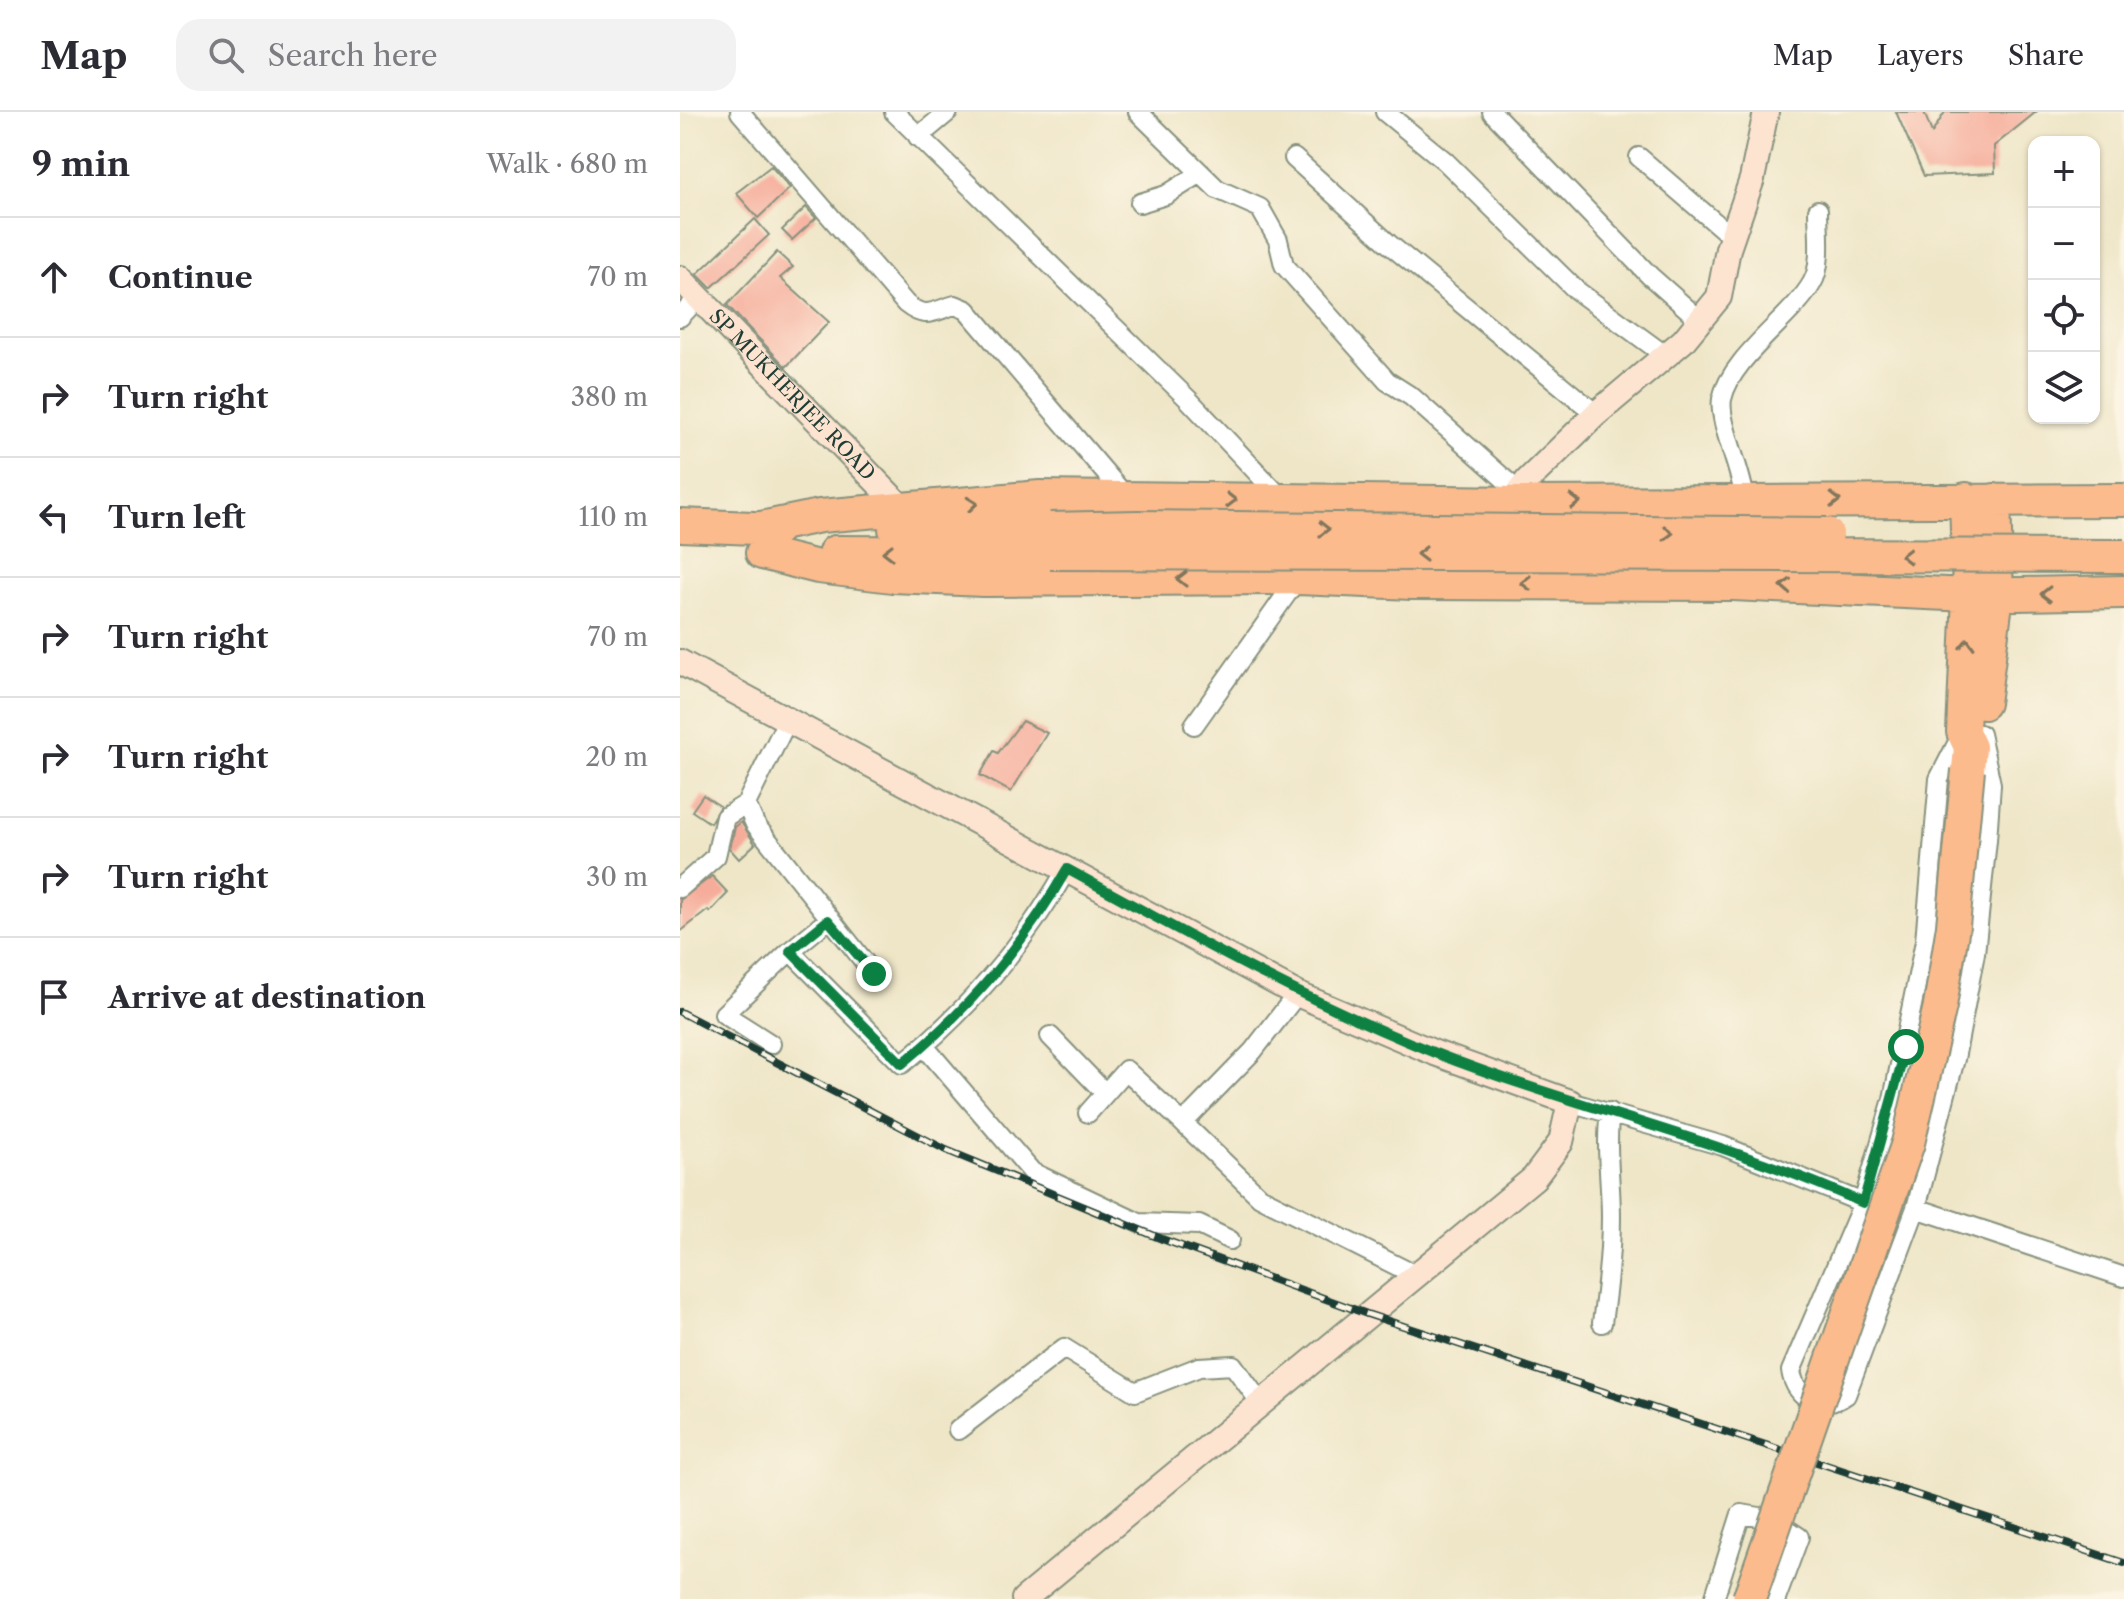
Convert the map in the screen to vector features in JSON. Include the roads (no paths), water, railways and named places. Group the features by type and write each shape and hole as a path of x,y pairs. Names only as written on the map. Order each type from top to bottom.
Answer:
{"highway":[{"path":"759,541 820,516 1040,497 1284,501 1520,497 2124,500"},
{"path":"1749,1599 1908,1143 1940,1006 1953,926 1983,595 1980,499"},
{"path":"680,525 759,541 818,567 892,576 983,580 1298,578 1412,583 1733,584 1983,595 2124,592"},
{"path":"1050,541 1137,527 2124,535"},
{"path":"680,546 759,541 1050,541 2124,556"}],"street":[{"path":"740,112 906,304 920,314 933,315 955,305 967,310 1126,497"},
{"path":"894,112 1178,389 1284,501"},
{"path":"918,137 948,112"},
{"path":"1138,112 1217,189 1260,208 1278,240 1284,265 1387,381 1412,397 1520,497 1596,414 1666,356 1701,321 1719,297 1732,237 1752,179 1766,112"},
{"path":"1385,112 1445,161 1576,290 1666,356"},
{"path":"1492,112 1650,276 1701,321"},
{"path":"1639,157 1732,237"},
{"path":"1294,158 1389,244 1596,414"},
{"path":"1140,203 1166,195 1201,173"},
{"path":"1745,500 1737,458 1721,413 1723,396 1770,328 1813,283 1817,268 1818,210"},
{"name":"SP MUKHERJEE ROAD","path":"680,278 904,510"},
{"path":"680,317 699,297"},
{"path":"1194,725 1298,578"},
{"path":"680,662 1297,994 1435,1053 1570,1102 1746,1154 1863,1203"},
{"path":"680,888 716,856 725,817 746,804 788,719"},
{"path":"1970,746 1991,784 1978,925 1955,1059 1916,1208 1846,1395 1834,1402 1820,1403 1800,1393 1791,1371 1863,1203 1893,1099 1916,994 1932,887 1939,779 1970,746"},
{"path":"746,804 755,824 828,920 874,974"},
{"path":"790,951 902,1064 959,1014 1008,960 1067,869"},
{"path":"771,1044 724,1014 790,951 828,920"},
{"path":"1183,1123 1253,1051 1297,994"},
{"path":"1050,1036 1105,1093"},
{"path":"924,1046 1032,1172 1139,1223 1199,1225 1230,1240"},
{"path":"1088,1113 1126,1070 1260,1197 1415,1275"},
{"path":"1024,1599 1545,1167 1561,1142 1570,1102"},
{"path":"1602,1323 1610,1253 1611,1192 1606,1139 1610,1112"},
{"path":"1916,1208 2124,1277"},
{"path":"958,1430 1064,1348 1135,1392 1199,1367 1233,1365 1260,1402"},
{"path":"1714,1599 1741,1514 1772,1519 1799,1537 1776,1599"}],"railway":[{"path":"680,1012 946,1150 1162,1239 1367,1314 2124,1563"}]}
